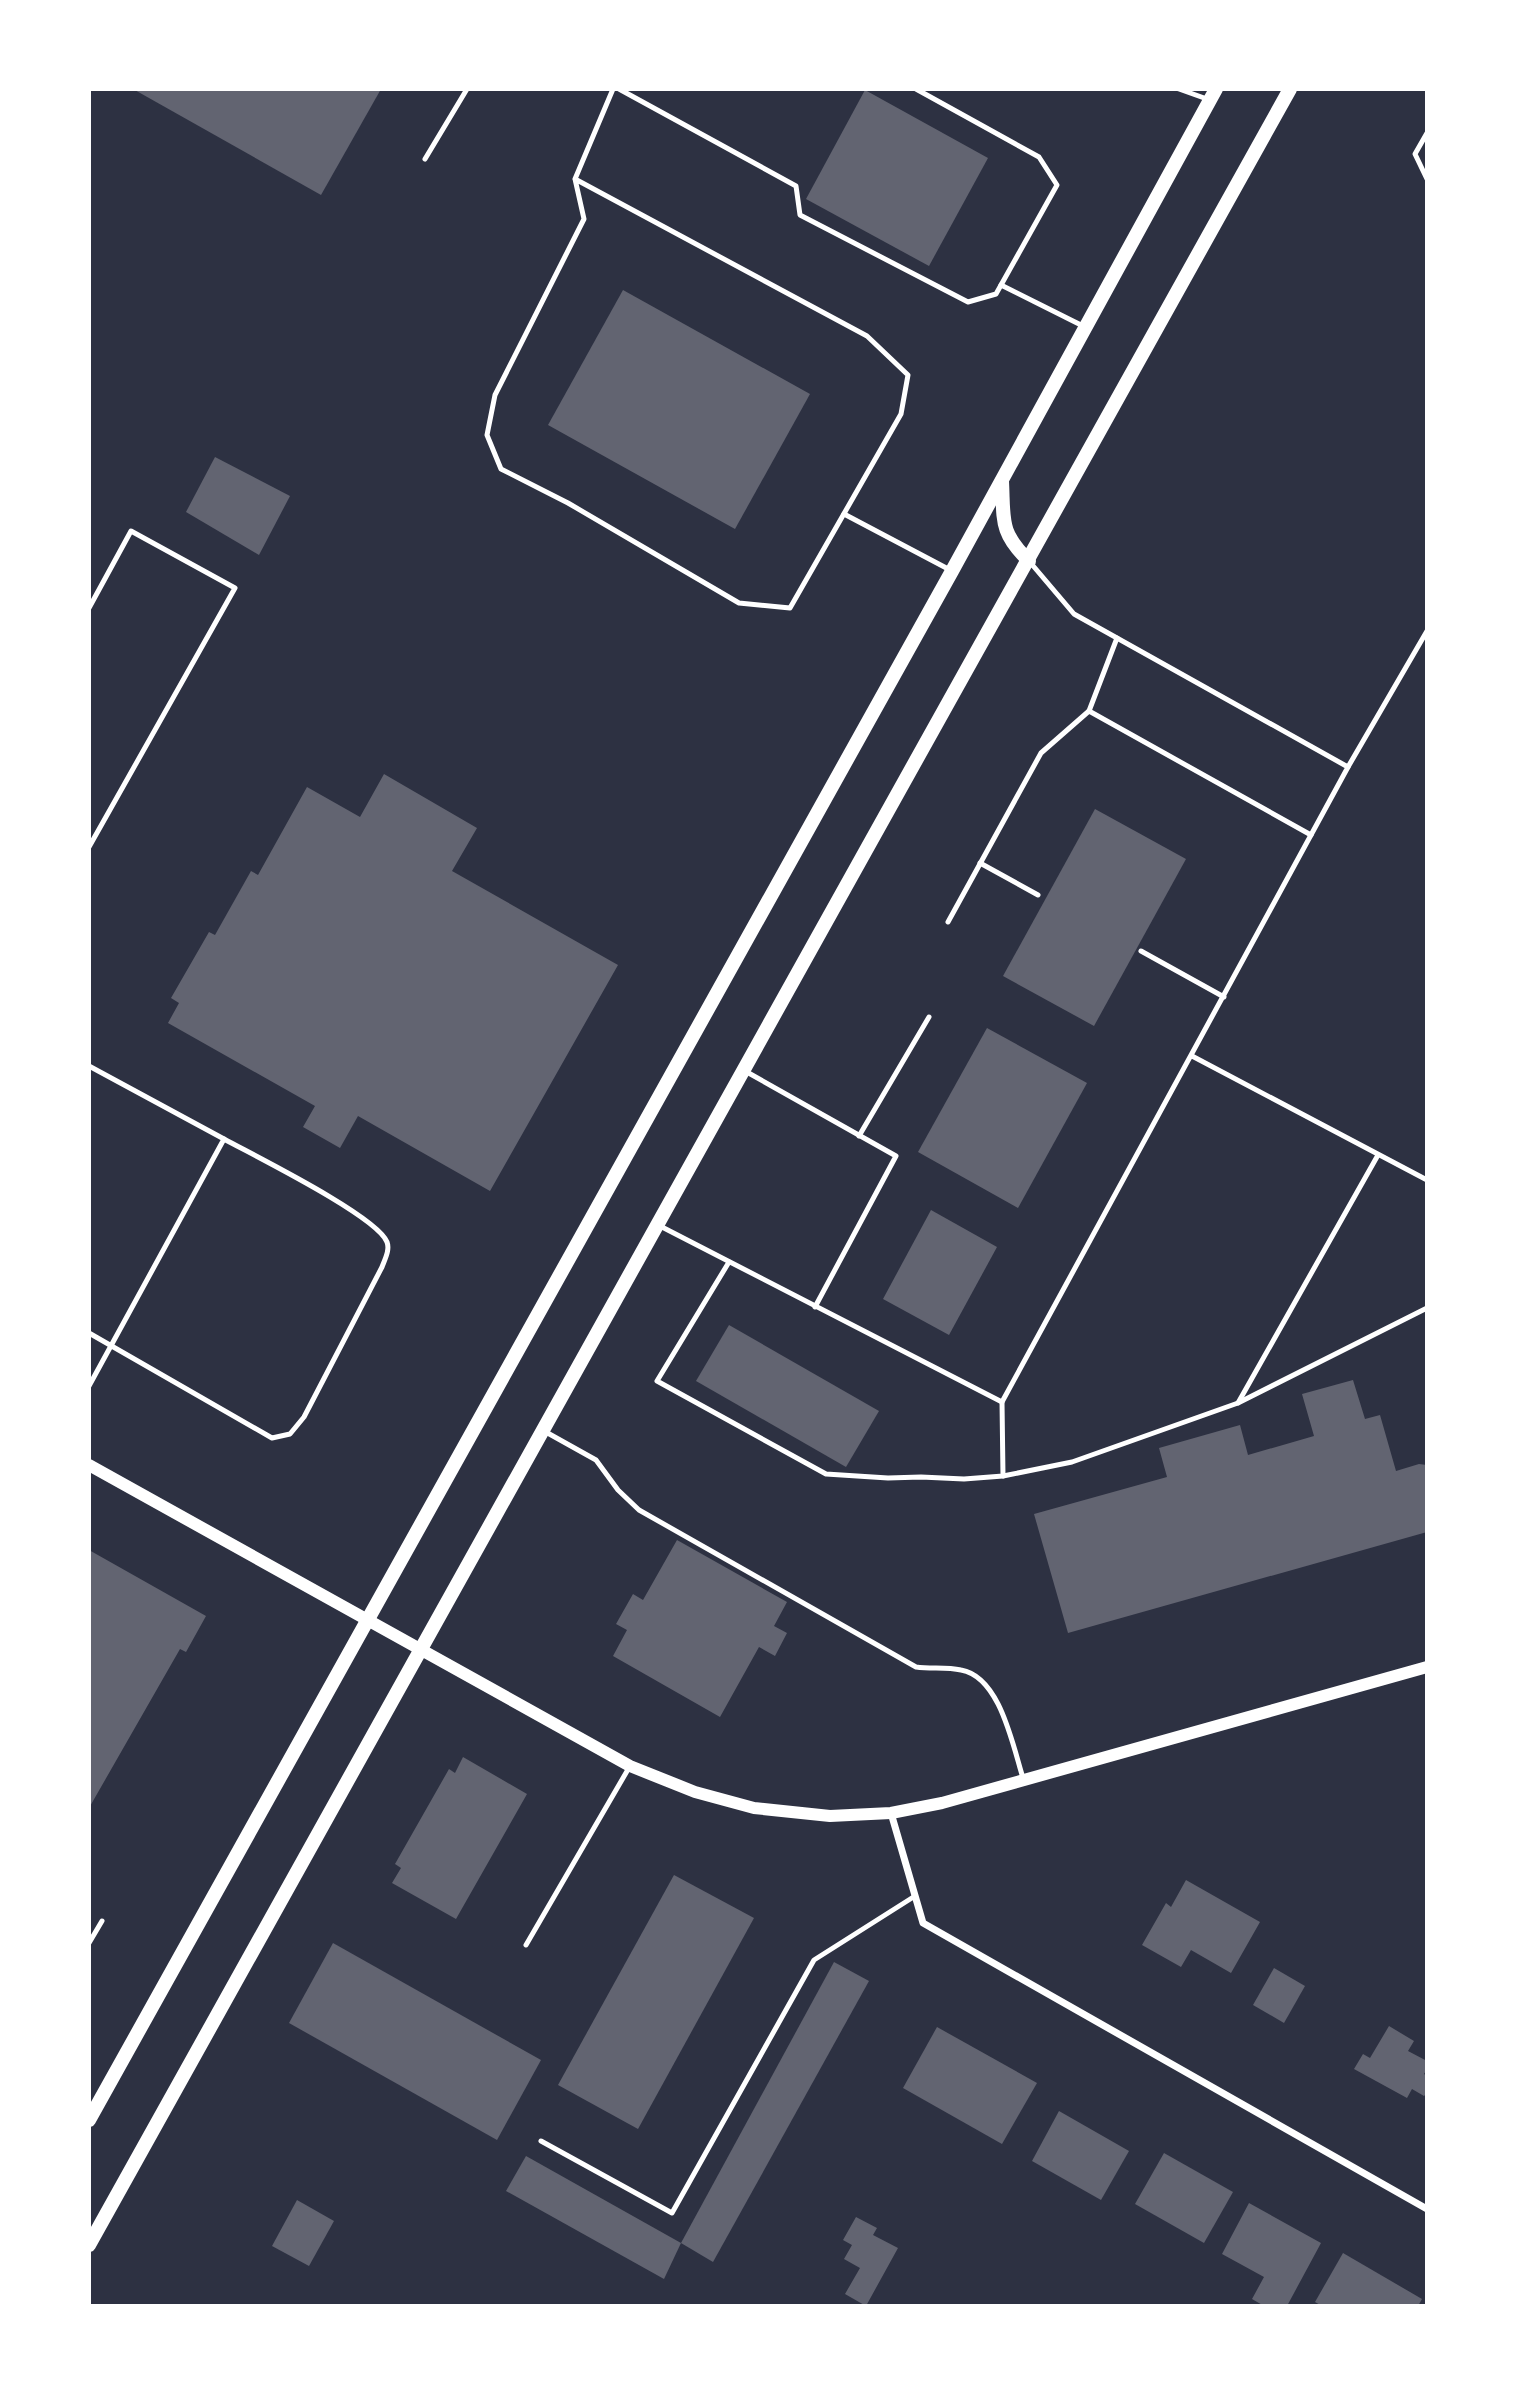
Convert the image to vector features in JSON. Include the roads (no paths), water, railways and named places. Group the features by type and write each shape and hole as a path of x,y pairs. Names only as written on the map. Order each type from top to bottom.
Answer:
{"main road":[{"path":"89,2245 1290,89"},
{"path":"89,2120 952,571 1213,95"},
{"path":"1002,479 1004,520 1008,537 1029,561"}],"street":[{"path":"89,1465 630,1766 695,1792 754,1808 830,1816 891,1814 1024,1781 1427,1667"},
{"path":"891,1814 923,1923 1427,2209"}],"lane":[{"path":"425,159 467,89"},
{"path":"575,179 867,335 908,376 901,414 790,608 739,603 568,503 501,470 487,435 495,395 584,219 575,179 616,89 796,186 800,215 968,302 996,293 1057,185 1039,157 916,89"},
{"path":"1179,89 1213,95"},
{"path":"1427,133 1416,154 1427,179"},
{"path":"1001,285 1086,327"},
{"path":"844,513 952,571"},
{"path":"89,608 131,531 235,588 89,847"},
{"path":"1029,561 1074,614 1348,767"},
{"path":"1003,1476 1002,1402 1348,767 1427,631"},
{"path":"948,922 1041,753 1089,711 1117,639"},
{"path":"1089,711 1311,835"},
{"path":"980,863 1038,895"},
{"path":"1141,951 1224,997"},
{"path":"859,1136 929,1017"},
{"path":"1192,1056 1427,1180"},
{"path":"89,1066 313,1186 367,1221 387,1240 388,1254 304,1417 290,1434 272,1438 89,1333"},
{"path":"745,1071 896,1156 816,1307"},
{"path":"89,1386 224,1139"},
{"path":"1238,1403 1378,1154"},
{"path":"659,1225 1002,1402"},
{"path":"729,1262 657,1381 826,1474 964,1479 1003,1476 1072,1462 1238,1403 1427,1308"},
{"path":"544,1431 596,1460 618,1490 639,1510 916,1667 962,1670 985,1683 1000,1705 1024,1781"},
{"path":"526,1945 630,1766"},
{"path":"541,2141 672,2213 814,1960 915,1896"},
{"path":"89,1943 102,1921"}]}
